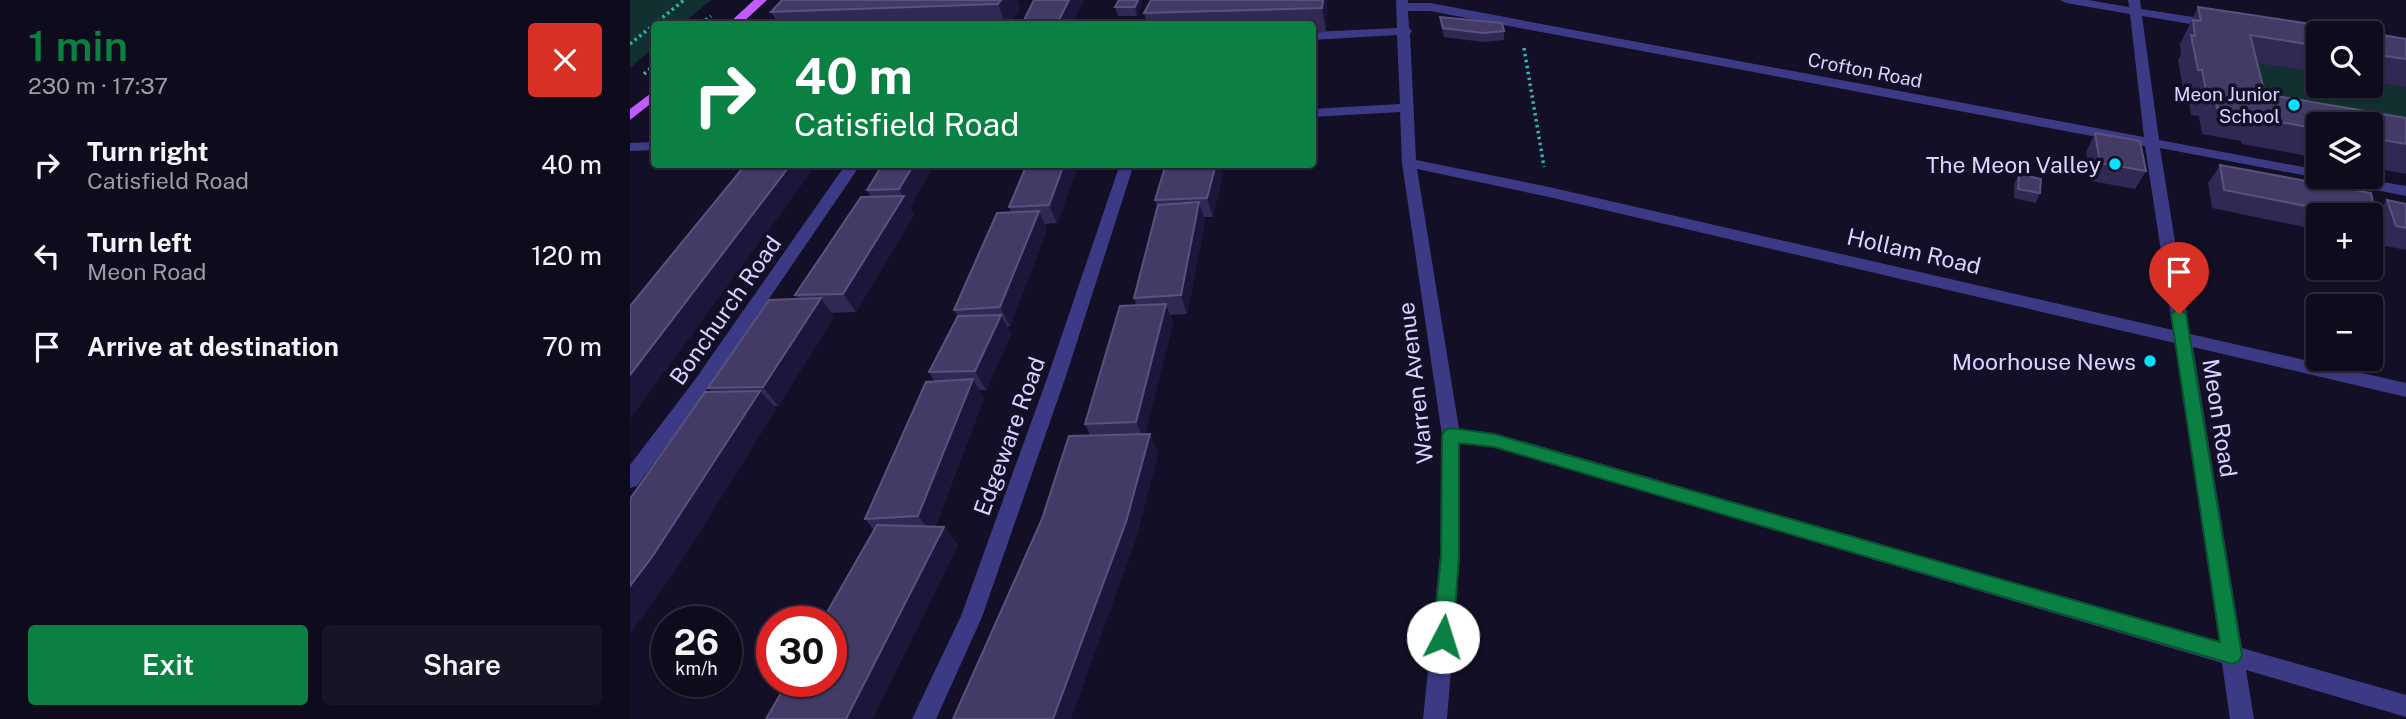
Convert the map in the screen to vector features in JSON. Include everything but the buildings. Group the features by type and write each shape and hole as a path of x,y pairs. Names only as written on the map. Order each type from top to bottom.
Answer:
{"main road":[{"path":"737,21 761,0"},
{"path":"630,116 651,98"}],"street":[{"path":"2066,0 2135,6 2227,26"},
{"name":"Crofton Road","path":"1403,3 2306,172"},
{"name":"Warren Avenue","path":"1403,3 1409,163 1451,435 1450,556 1436,719"},
{"name":"Meon Road","path":"2135,6 2152,143 2242,719"},
{"path":"1316,36 1406,31"},
{"path":"1316,113 1406,108"},
{"path":"630,147 651,146"},
{"name":"Hollam Road","path":"1409,163 1549,192 2406,390"},
{"name":"Bonchurch Road","path":"630,480 700,386 851,168"},
{"name":"Edgeware Road","path":"924,719 971,617 1058,373 1126,168"},
{"path":"2383,187 2406,191"},
{"path":"1451,435 1494,440 2406,706"}],"path":[{"path":"658,21 684,0"},
{"path":"1520,25 1549,192"},
{"path":"630,44 651,27"}],"green space":[{"path":"630,0 711,0 686,21 651,21 651,50 630,68"},
{"path":"2235,59 2306,71 2306,98 2383,98 2383,84 2406,87 2406,147 2383,132 2383,112 2306,112 2306,129 2249,119"}],"place":[{"name":"Meon Junior School","path":"2294,105"},
{"name":"The Meon Valley","path":"2115,164"},
{"name":"Moorhouse News","path":"2150,361"}],"route":[{"path":"1443,637 1450,556 1451,435 1494,440 2232,655 2179,314"}]}
